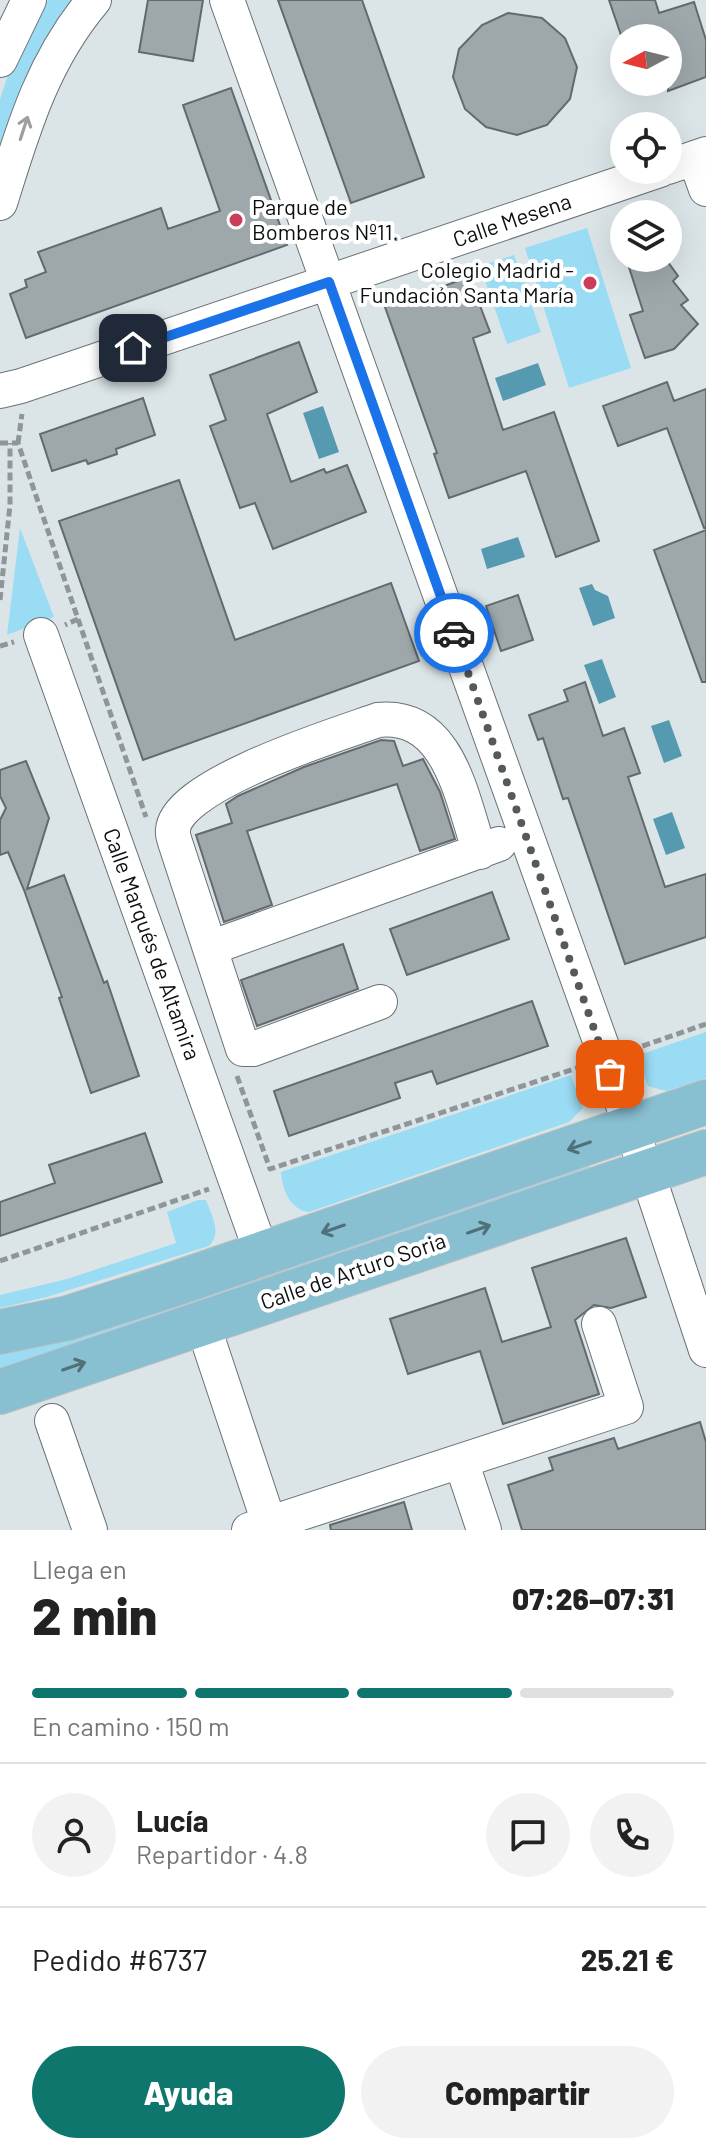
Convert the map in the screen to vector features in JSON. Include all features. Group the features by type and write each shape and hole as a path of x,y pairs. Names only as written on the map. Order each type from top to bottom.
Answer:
{"main road":[{"name":"Calle de Arturo Soria","path":"0,1332 68,1318 706,1102"},
{"name":"Calle de Arturo Soria","path":"0,1392 706,1152"}],"street":[{"path":"0,60 29,0"},
{"path":"0,203 32,101 72,26 94,0"},
{"path":"227,0 629,1129 647,1172 706,1350"},
{"name":"Calle Mesena","path":"0,391 619,184"},
{"name":"Calle Marqués de Altamira","path":"41,635 262,1254"},
{"path":"380,1002 253,1049 243,1049 175,842 172,829 178,816 233,774 378,720 399,718 424,730 445,752 480,852"},
{"path":"210,948 525,835"},
{"path":"202,1322 259,1527 626,1407 599,1324"},
{"path":"52,1421 90,1530"},
{"path":"461,1461 484,1530"}],"path":[{"path":"0,443 18,443 78,619 41,635 0,646"},
{"path":"0,600 10,505 10,443"},
{"path":"270,1169 706,1024"},
{"path":"0,1261 209,1191"}],"shaded area":[{"path":"48,0 79,0 0,160 0,99 10,69"},
{"path":"587,228 631,368 569,388 525,248"},
{"path":"514,255 541,332 507,344 480,266"},
{"path":"538,363 546,385 503,401 495,378"},
{"path":"323,406 339,452 319,459 303,413"},
{"path":"20,528 54,617 7,635"},
{"path":"518,537 525,557 487,569 481,549"},
{"path":"592,584 595,590 608,596 615,618 593,626 579,588"},
{"path":"602,659 616,697 599,704 584,665"},
{"path":"669,720 682,756 664,763 651,726"},
{"path":"672,812 685,848 666,855 653,819"},
{"path":"706,1032 706,1078 666,1091 648,1086 636,1056"},
{"path":"571,1075 583,1108 569,1122 309,1212 292,1203 285,1192 281,1172"},
{"path":"587,1159 592,1173 0,1374 0,1350"},
{"path":"206,1200 215,1224 215,1236 209,1246 47,1297 0,1308 0,1295 67,1279 176,1243 167,1212"}],"building":[{"path":"148,0 203,0 193,61 139,52"},
{"path":"278,0 362,0 424,177 351,203"},
{"path":"609,0 655,0 659,13 694,2 706,40 706,77 682,86 682,24 617,24"},
{"path":"508,13 542,18 565,38 577,67 570,99 547,125 517,135 486,127 465,109 453,77 459,49 482,25"},
{"name":"Parque de Bomberos Nº11.","path":"231,88 287,245 26,338 10,294 27,287 25,280 46,272 38,252 161,208 168,229 220,211 183,105"},
{"path":"630,272 675,272 678,276 673,281 688,300 681,305 698,324 674,349 645,358 630,315 643,311"},
{"path":"469,277 490,332 473,338 503,430 554,412 599,541 556,557 526,471 449,498 434,454 437,453 385,307"},
{"path":"299,342 317,392 267,414 291,482 324,469 326,473 347,465 366,512 273,549 255,503 240,508 210,426 226,420 210,375"},
{"path":"667,382 674,401 706,389 706,528 667,428 618,446 603,406"},
{"path":"143,398 155,435 116,449 117,454 52,471 40,434"},
{"path":"179,480 235,640 391,583 419,661 143,760 59,521"},
{"path":"706,530 706,682 702,682 654,550"},
{"path":"518,595 533,640 501,651 486,606"},
{"path":"585,682 603,736 624,728 640,773 628,777 665,887 706,874 706,937 625,964 568,798 563,799 543,738 538,740 529,715 568,701 564,690"},
{"path":"381,740 394,741 403,766 423,759 440,792 455,839 420,851 397,784 247,831 272,905 224,922 196,835 232,823 226,804 238,796 304,767"},
{"path":"26,761 49,818 27,889 64,875 104,983 107,981 139,1076 91,1093 59,998 62,997 24,890 8,852 0,855 0,820 6,808 0,796 0,770"},
{"path":"492,892 509,939 407,975 390,929"},
{"path":"343,944 358,989 257,1026 241,980"},
{"path":"532,1001 548,1046 437,1084 432,1071 395,1083 400,1098 289,1136 274,1091"},
{"path":"145,1133 162,1182 0,1236 0,1202 55,1183 49,1165"},
{"path":"626,1238 646,1297 611,1308 594,1305 575,1320 599,1394 503,1424 480,1351 408,1374 390,1319 485,1288 502,1342 551,1327 532,1268"},
{"path":"700,1422 706,1442 706,1530 522,1530 508,1485 553,1470 549,1458 614,1438 618,1449"},
{"path":"404,1502 412,1530 331,1530 330,1525"}],"way so far":[{"path":"454,633 610,1074"}],"place":[{"name":"Parque de Bomberos Nº11.","path":"236,220"},
{"name":"Colegio Madrid - Fundación Santa María","path":"590,283"}],"route":[{"path":"133,348 329,282 454,633"}]}
